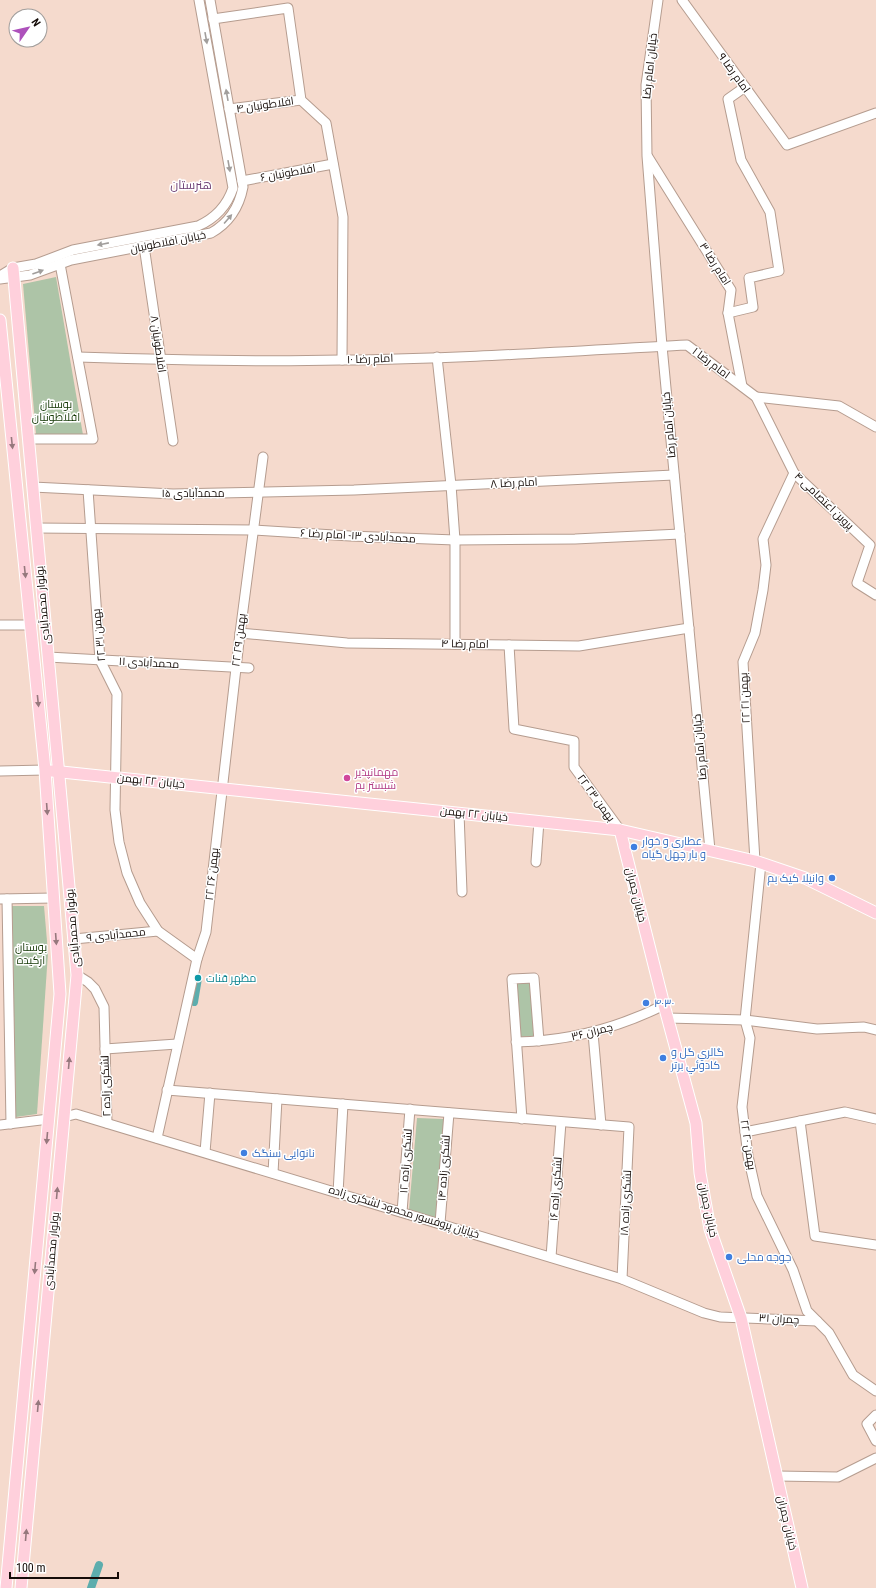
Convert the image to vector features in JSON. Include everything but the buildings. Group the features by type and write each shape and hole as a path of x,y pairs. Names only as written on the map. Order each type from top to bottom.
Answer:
{"main road":[{"name":"بولوار محمدآبادی","path":"13,273 77,975 21,1588"},
{"name":"بولوار محمدآبادی","path":"0,320 45,770 60,994 6,1588"},
{"path":"9,415 26,415"},
{"name":"خیابان ۲۲ بهمن","path":"45,770 620,830 758,862 805,878 876,913"},
{"name":"خیابان چمران","path":"620,830 667,1018 696,1122 700,1173 710,1229 741,1318 802,1588"},
{"path":"49,1119 64,1117"}],"street":[{"name":"خیابان افلاطونیان","path":"0,278 73,250 198,226 210,220 224,206 233,188 199,0"},
{"name":"خیابان افلاطونیان","path":"13,273 30,275 71,260 211,233 217,230 228,220 242,195 242,181 210,0"},
{"name":"خیابان امام رضا","path":"658,0 646,85 647,156 662,346 710,850"},
{"name":"امام رضا ۹","path":"682,0 787,145 876,113"},
{"path":"213,19 288,8 301,100 326,123 343,217 342,360"},
{"path":"728,313 753,307 750,278 779,271 770,212 741,160 728,99 745,87"},
{"name":"افلاطونیان ۴","path":"229,109 301,100"},
{"name":"امام رضا ۳","path":"647,156 731,290 728,313 742,386"},
{"name":"افلاطونیان ۶","path":"242,181 333,164"},
{"name":"افلاطونیان ۸","path":"144,246 173,441"},
{"path":"28,439 93,439 60,264"},
{"name":"امام رضا ۱","path":"662,346 687,345 756,397"},
{"name":"امام رضا ۱۰","path":"78,357 160,360 342,360 559,353 662,346"},
{"path":"437,357 451,485 455,540 455,644"},
{"path":"756,397 839,406 876,427"},
{"name":"پروین اعتصامی ۴","path":"756,397 794,473 870,545 857,583 876,595"},
{"name":"۲۲ بهمن ۲۹","path":"222,788 263,457"},
{"name":"۲۲ بهمن ۲۱","path":"758,862 743,662 754,633 762,596 766,565 763,539 794,473"},
{"name":"امام رضا ۸","path":"354,490 674,475"},
{"name":"محمدآبادی ۱۵","path":"33,487 173,494 354,490"},
{"name":"۲۲ بهمن ۳۱","path":"88,490 100,660 117,694 115,810 122,854 127,873 140,903 158,931"},
{"name":"محمدآبادی ۱۳- امام رضا ۶","path":"36,528 253,530 455,540 575,539 680,534"},
{"path":"0,625 30,625"},
{"name":"امام رضا ۴","path":"240,633 347,643 579,646 689,628"},
{"name":"۲۲ بهمن ۲۳","path":"509,645 514,729 574,741 574,767 620,830"},
{"name":"محمدآبادی ۱۱","path":"48,657 249,668"},
{"path":"0,771 45,770"},
{"name":"۲۲ بهمن ۲۶","path":"157,1138 197,959 206,932 222,788"},
{"path":"459,812 462,892"},
{"path":"536,862 539,821"},
{"name":"۲۲ بهمن ۲۰","path":"758,862 745,1020 750,1038 742,1107 748,1156 757,1196 793,1270 808,1311 829,1333 853,1374 876,1391"},
{"path":"11,1124 3,899 54,898"},
{"path":"158,931 197,959"},
{"name":"محمدآبادی ۹","path":"74,940 158,931"},
{"name":"لشکری زاده ۲","path":"77,975 88,982 100,997 104,1007 107,1123"},
{"path":"522,1119 512,980 534,978 539,1041"},
{"name":"چمران ۳۶","path":"516,1042 539,1041 593,1033 641,1016 664,1005"},
{"path":"667,1018 745,1020 817,1029 864,1027 876,1030"},
{"path":"167,1090 601,1125 593,1033"},
{"path":"105,1048 177,1044"},
{"path":"206,1152 210,1093"},
{"path":"273,1173 277,1099"},
{"path":"338,1193 343,1104"},
{"name":"لشکری زاده ١٢","path":"402,1212 410,1109"},
{"path":"745,1132 845,1112 876,1118"},
{"name":"لشکری زاده ١۴","path":"440,1223 449,1113"},
{"name":"خیابان پروفسور محمود لشکری زاده","path":"64,1117 76,1114 206,1152 622,1278 704,1313 720,1317 741,1318"},
{"path":"0,1125 49,1119"},
{"path":"800,1121 815,1236 876,1245"},
{"name":"لشکری زاده ١۶","path":"551,1257 561,1122"},
{"name":"لشکری زاده ۱۸","path":"601,1125 629,1127 622,1278"},
{"name":"چمران ۳۱","path":"741,1318 817,1321"},
{"path":"876,1415 866,1424 876,1441"},
{"path":"777,1476 838,1476 876,1458"}],"green space":[{"name":"بوستان افلاطونیان","path":"56,277 83,435 36,434 23,284"},
{"name":"بوستان ارکیده","path":"12,906 44,906 48,953 37,1114 16,1117"},
{"path":"530,981 535,1036 519,1037 515,982"},
{"path":"417,1118 444,1119 437,1218 409,1210"}],"waterway":[{"path":"194,1002 198,978"},
{"path":"91,1588 99,1565"}],"place":[{"name":"مهمانپذیر شبستر بم","path":"347,778"},
{"name":"عطاری و خوار و بار چهل گیاه","path":"634,847"},
{"name":"وانیلا کیک بم","path":"832,878"},
{"name":"مظهر قنات","path":"198,978"},
{"name":"۴۰۳۰","path":"646,1003"},
{"name":"گالري گل و كادوئي برتر","path":"663,1058"},
{"name":"نانوایی سنگک","path":"244,1153"},
{"name":"جوجه محلی","path":"729,1257"}],"district":[{"name":"هنرستان","path":"191,185"}]}
